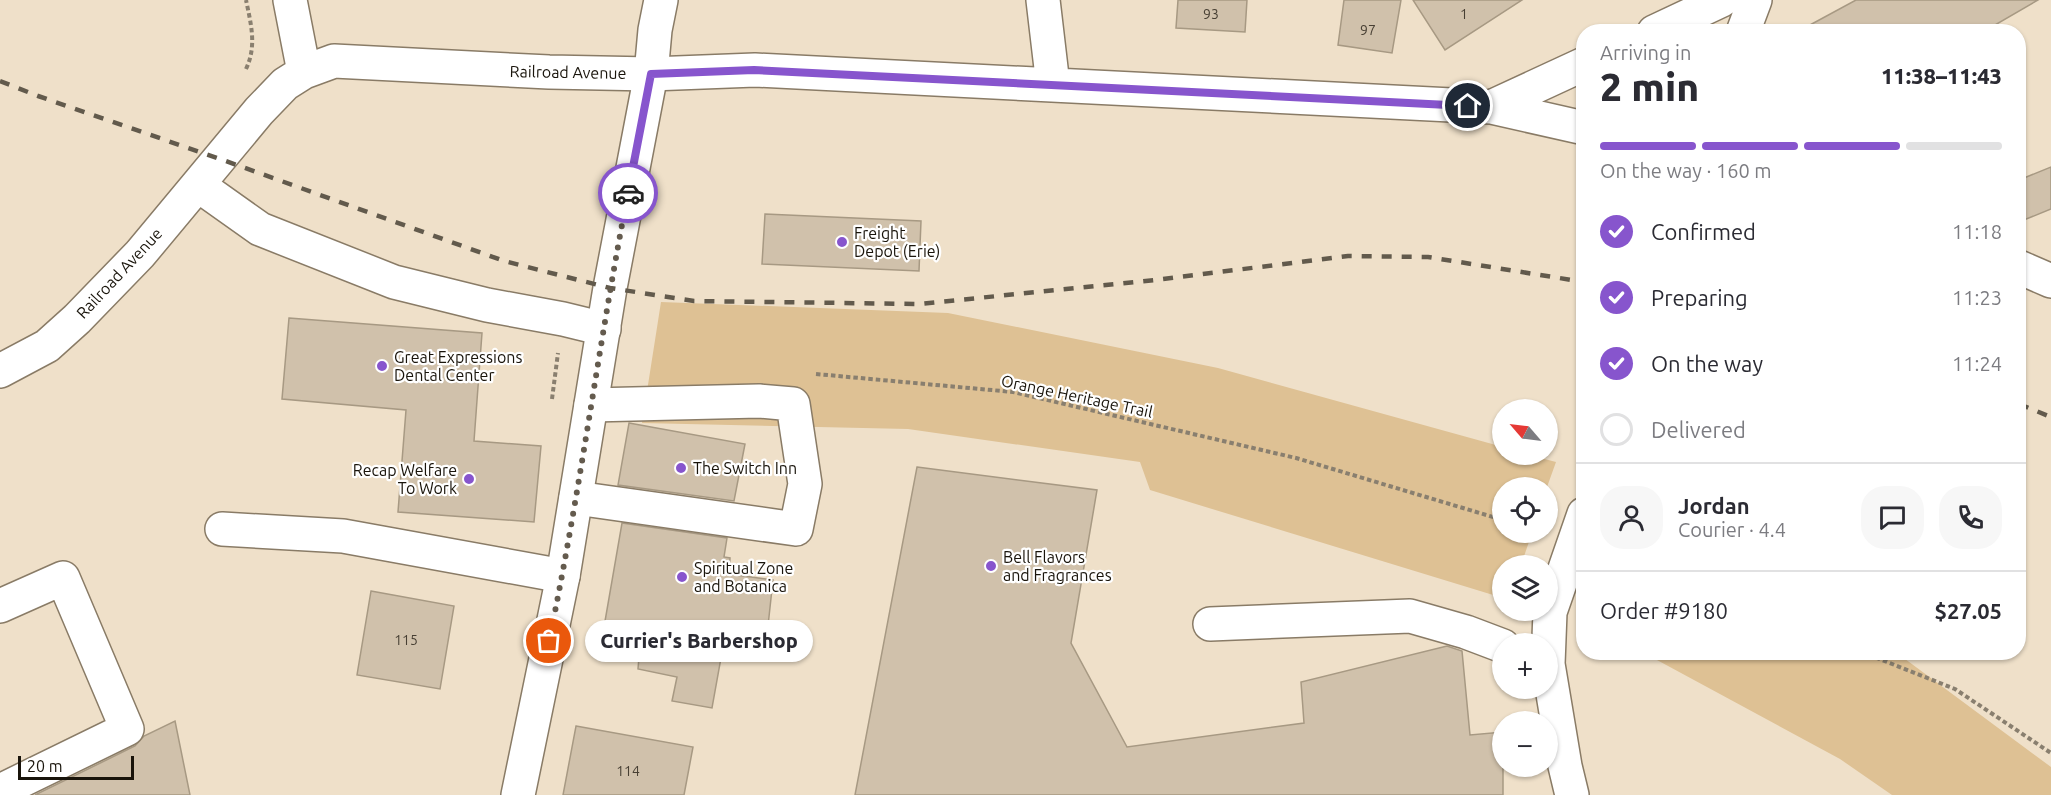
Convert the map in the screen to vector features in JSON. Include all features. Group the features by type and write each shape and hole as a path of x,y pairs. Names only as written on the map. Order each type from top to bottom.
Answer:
{"street":[{"path":"290,0 304,72"},
{"path":"518,795 563,576 610,288 651,74 655,30 661,0"},
{"path":"1043,0 1053,85"},
{"path":"1671,24 1722,0"},
{"path":"1746,24 1755,0"},
{"name":"Railroad Avenue","path":"0,371 47,346 77,319 140,254 259,111 285,84 304,72 334,61 549,72 651,74 754,70 1491,107 1576,126"},
{"path":"1491,107 1576,68"},
{"path":"198,185 260,229 394,282 487,305 604,329"},
{"path":"2026,270 2051,281"},
{"path":"576,498 796,529 805,484 794,404 759,401 591,405"},
{"path":"222,529 343,536 563,576"},
{"path":"1572,795 1548,664 1550,612 1576,537"},
{"path":"0,606 63,578 127,729 0,791"},
{"path":"1210,624 1410,616 1492,642"}],"path":[{"path":"243,76 252,57 253,35 246,0"},
{"name":"Orange Heritage Trail","path":"809,374 1013,392 1296,458 1492,517"},
{"path":"1882,660 1955,689 2051,753"}],"shaded area":[{"path":"661,302 948,313 1218,368 1492,444 1492,465 1555,465 1551,477 1492,477 1492,543 1529,543 1524,555 1492,555 1492,595 1150,490 1140,462 908,429 642,423"},
{"path":"1657,660 1906,660 2051,767 2051,795 1892,795 1840,759"}],"building":[{"path":"1178,0 1247,0 1245,32 1176,28"},
{"path":"1344,0 1401,0 1392,53 1338,45"},
{"path":"1413,0 1522,0 1445,50"},
{"path":"1856,0 2038,0 1997,24 1812,24"},
{"path":"2051,167 2051,209 2026,219 2026,177"},
{"name":"Freight Depot (Erie)","path":"765,214 921,221 919,271 762,264"},
{"path":"289,318 482,333 474,441 541,446 534,522 398,512 406,410 282,399"},
{"name":"The Switch Inn","path":"629,423 745,444 734,501 618,485"},
{"name":"Bell Flavors and Fragrances","path":"917,467 1097,490 1071,643 1127,747 1304,723 1301,682 1447,646 1462,651 1470,735 1492,733 1492,777 1503,777 1503,795 855,795"},
{"name":"Spiritual Zone and Botanica","path":"622,523 727,538 724,557 730,558 729,574 773,580 767,635 726,630 712,708 672,701 677,677 638,669 639,657 600,650"},
{"path":"371,591 454,606 440,689 357,675"},
{"path":"175,721 190,795 35,795 135,746 144,736"},
{"path":"576,726 693,747 684,795 563,795"}],"railway":[{"path":"0,81 504,261 610,288 694,301 919,304 1155,280 1348,256 1428,257 1576,281"},
{"path":"2026,407 2051,417"}],"way so far":[{"path":"549,641 563,576 610,288 628,193"}],"place":[{"name":"Freight Depot (Erie)","path":"842,242"},
{"name":"Great Expressions Dental Center","path":"382,366"},
{"name":"The Switch Inn","path":"681,468"},
{"name":"Recap Welfare To Work","path":"469,479"},
{"name":"Bell Flavors and Fragrances","path":"991,566"},
{"name":"Spiritual Zone and Botanica","path":"682,577"},
{"name":"Currier's Barbershop","path":"549,641"}],"route":[{"path":"628,193 651,74 754,70 1468,106"}]}
